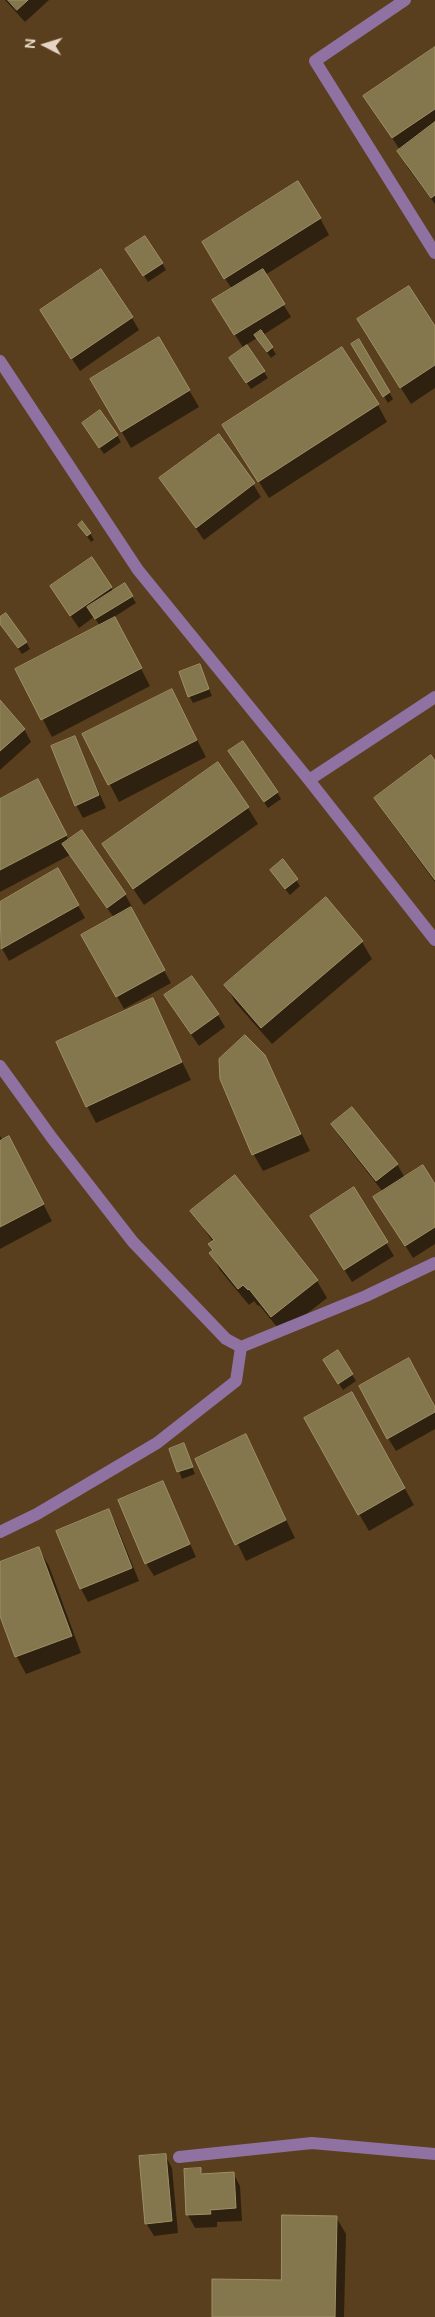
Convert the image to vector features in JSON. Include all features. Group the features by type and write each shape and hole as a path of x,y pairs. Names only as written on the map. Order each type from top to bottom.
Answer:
{"street":[{"path":"405,0 315,61 435,253"},
{"path":"0,361 138,570 309,780 435,940"},
{"path":"309,780 435,697"},
{"path":"0,1066 52,1138 133,1242 226,1338 240,1347"},
{"path":"240,1347 366,1296 435,1263"},
{"path":"0,1532 37,1514 157,1443 236,1381 240,1347"},
{"path":"179,2157 312,2143 435,2154"}],"building":[{"path":"8,0 28,0 17,10"},
{"path":"435,47 435,109 392,138 363,96"},
{"path":"435,122 435,195 431,198 397,151"},
{"path":"298,181 321,218 224,279 202,242"},
{"path":"145,236 163,263 143,276 125,249"},
{"path":"101,269 133,317 71,359 40,310"},
{"path":"263,269 285,304 234,335 212,300"},
{"path":"409,286 435,326 435,365 400,388 357,319"},
{"path":"261,330 273,347 267,352 254,335"},
{"path":"159,337 190,390 121,432 90,379"},
{"path":"359,339 390,392 383,397 351,344"},
{"path":"247,345 265,371 246,383 229,358"},
{"path":"342,347 379,404 258,482 222,425"},
{"path":"100,410 118,435 99,448 82,423"},
{"path":"219,434 255,483 196,528 159,478"},
{"path":"82,521 91,533 87,536 78,525"},
{"path":"92,557 112,587 70,616 50,586"},
{"path":"125,583 133,596 95,619 87,607"},
{"path":"6,613 27,642 18,648 0,624 0,617"},
{"path":"115,617 142,668 41,720 15,669"},
{"path":"200,664 209,689 188,697 179,672"},
{"path":"172,689 197,740 108,785 82,734"},
{"path":"0,700 25,729 0,751"},
{"path":"75,736 99,795 75,806 51,746"},
{"path":"243,741 278,792 264,802 228,751"},
{"path":"431,755 435,761 435,880 374,798"},
{"path":"218,762 249,807 133,889 102,844"},
{"path":"38,779 67,835 0,870 0,799"},
{"path":"82,830 126,894 107,908 62,844"},
{"path":"283,859 298,879 285,889 270,870"},
{"path":"58,868 79,905 1,949 0,902"},
{"path":"326,897 363,941 261,1028 224,985"},
{"path":"131,907 165,970 116,997 81,935"},
{"path":"192,976 219,1014 191,1034 164,995"},
{"path":"153,998 182,1062 86,1107 56,1042"},
{"path":"245,1035 265,1055 301,1134 252,1155 220,1079 219,1059"},
{"path":"352,1107 398,1164 376,1181 331,1124"},
{"path":"9,1136 44,1204 0,1227 0,1141"},
{"path":"423,1165 435,1184 435,1227 405,1246 373,1197"},
{"path":"235,1175 318,1280 271,1317 249,1289 243,1285 238,1289 209,1253 213,1250 208,1244 214,1240 190,1211"},
{"path":"354,1187 388,1242 344,1270 310,1216"},
{"path":"338,1350 353,1374 338,1384 323,1360"},
{"path":"409,1358 435,1407 435,1412 387,1439 359,1386"},
{"path":"352,1392 405,1488 358,1515 304,1418"},
{"path":"246,1434 286,1520 235,1545 195,1459"},
{"path":"184,1443 193,1467 177,1472 169,1449"},
{"path":"163,1481 190,1544 145,1564 118,1500"},
{"path":"109,1509 132,1568 80,1589 56,1531"},
{"path":"39,1547 72,1636 15,1657 0,1616 0,1562"},
{"path":"166,2154 172,2221 145,2224 139,2156"},
{"path":"201,2168 201,2174 234,2172 236,2208 210,2210 211,2214 186,2215 184,2169"},
{"path":"282,2215 337,2216 335,2317 212,2317 212,2279 281,2280"}]}
